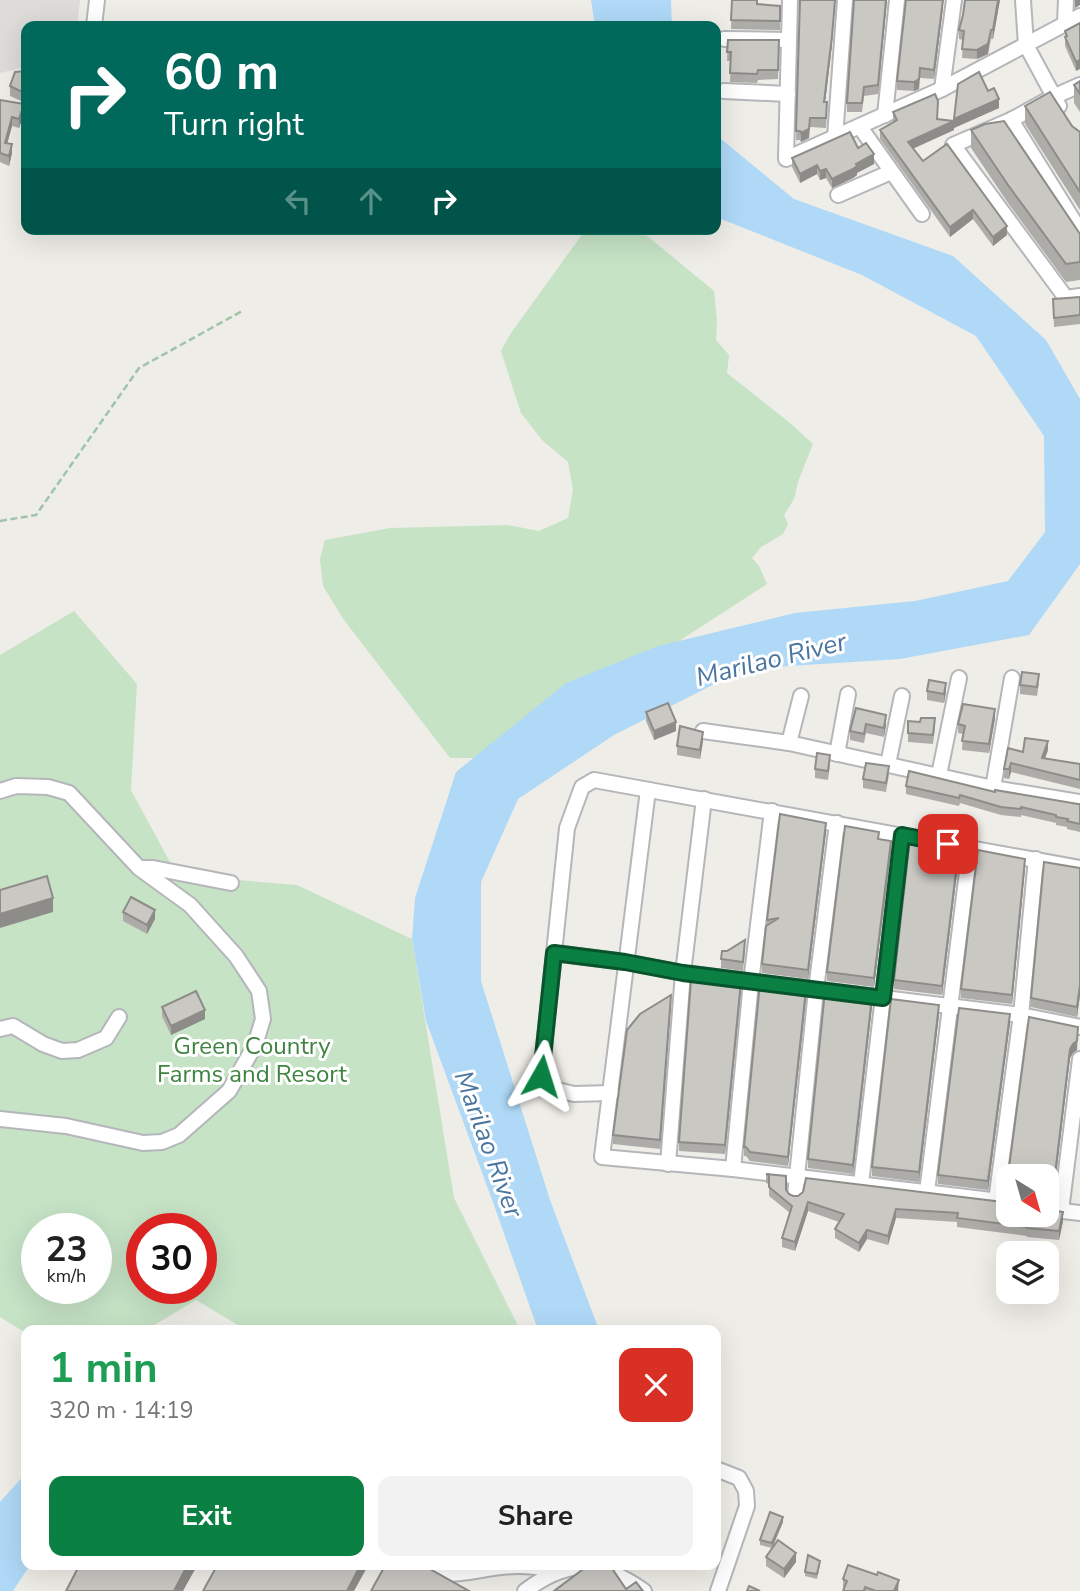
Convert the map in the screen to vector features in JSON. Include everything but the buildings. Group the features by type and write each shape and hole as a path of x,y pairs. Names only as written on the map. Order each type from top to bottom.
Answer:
{"street":[{"path":"95,21 97,0"},
{"path":"790,0 786,159 942,89 1080,16"},
{"path":"835,138 845,0"},
{"path":"885,115 897,0"},
{"path":"942,89 954,0"},
{"path":"1023,0 1026,45 1067,118"},
{"path":"1065,23 1066,0"},
{"path":"724,39 789,40"},
{"path":"1080,86 953,145 1066,298 1080,296"},
{"path":"724,91 788,94"},
{"path":"1011,120 1080,231"},
{"path":"860,127 922,215"},
{"path":"838,195 891,172"},
{"path":"939,775 959,678"},
{"path":"993,788 1012,678"},
{"path":"837,754 848,694"},
{"path":"789,744 801,696"},
{"path":"888,764 902,696"},
{"path":"703,731 789,744 993,788 1080,802"},
{"path":"611,1093 574,1094 549,1087 541,1076 567,828 582,787 594,780 1080,868"},
{"path":"0,791 16,786 48,787 69,793 139,867 190,905 236,956 259,991 263,1019 256,1045 229,1091 179,1135 162,1142 143,1143 66,1126 0,1119"},
{"path":"648,790 602,1157 733,1169 996,1200"},
{"path":"668,1164 683,973 704,799"},
{"path":"733,1169 751,982 772,811"},
{"path":"795,1196 816,990 837,823"},
{"path":"861,1185 902,835"},
{"path":"927,1192 970,848"},
{"path":"1006,1164 1036,859"},
{"path":"139,867 231,883"},
{"path":"554,953 683,973 1021,1015 1080,1027"},
{"path":"0,1028 13,1026 43,1044 62,1051 79,1050 106,1038 119,1017"},
{"path":"1059,1181 1080,1059"},
{"path":"1059,1211 1080,1213"},
{"path":"721,1471 738,1478 746,1491 747,1506 721,1563"},
{"path":"416,1570 431,1574 483,1570"},
{"path":"526,1591 538,1581 561,1570"},
{"path":"602,1570 630,1581 644,1591"},
{"path":"718,1591 719,1570"}],"path":[{"path":"0,521 36,515 139,368 244,310"}],"shaded area":[{"path":"0,0 80,0 78,21 21,21 21,68 0,73"}],"green space":[{"path":"582,235 646,235 714,291 716,340 729,355 727,373 813,444 794,499 784,515 788,524 783,534 761,547 752,558 767,584 491,758 450,758 344,620 323,586 320,559 325,540 390,528 508,525 539,531 568,518 573,490 568,462 542,440 521,413 501,351"},
{"name":"Green Country Farms and Resort","path":"74,611 137,684 131,790 177,875 297,885 412,939 454,1198 518,1325 238,1325 203,1304 217,1304 217,1213 126,1213 126,1304 189,1304 154,1325 21,1325 21,1330 0,1317 0,655"}],"water":[{"path":"591,0 671,0 672,21 594,21"},
{"name":"Marilao River","path":"721,139 794,199 953,256 1046,340 1080,399 1080,564 1029,635 900,659 744,669 614,735 518,799 481,882 481,981 550,1200 597,1325 536,1325 426,1021 412,939 415,898 456,772 566,683 658,646 795,613 915,601 1008,581 1045,532 1044,436 976,336 862,275 721,219"},
{"path":"21,1479 21,1570 27,1570 13,1591 0,1591 0,1502"}],"route":[{"path":"541,1076 554,953 683,973 883,998 902,835 948,844"}]}
